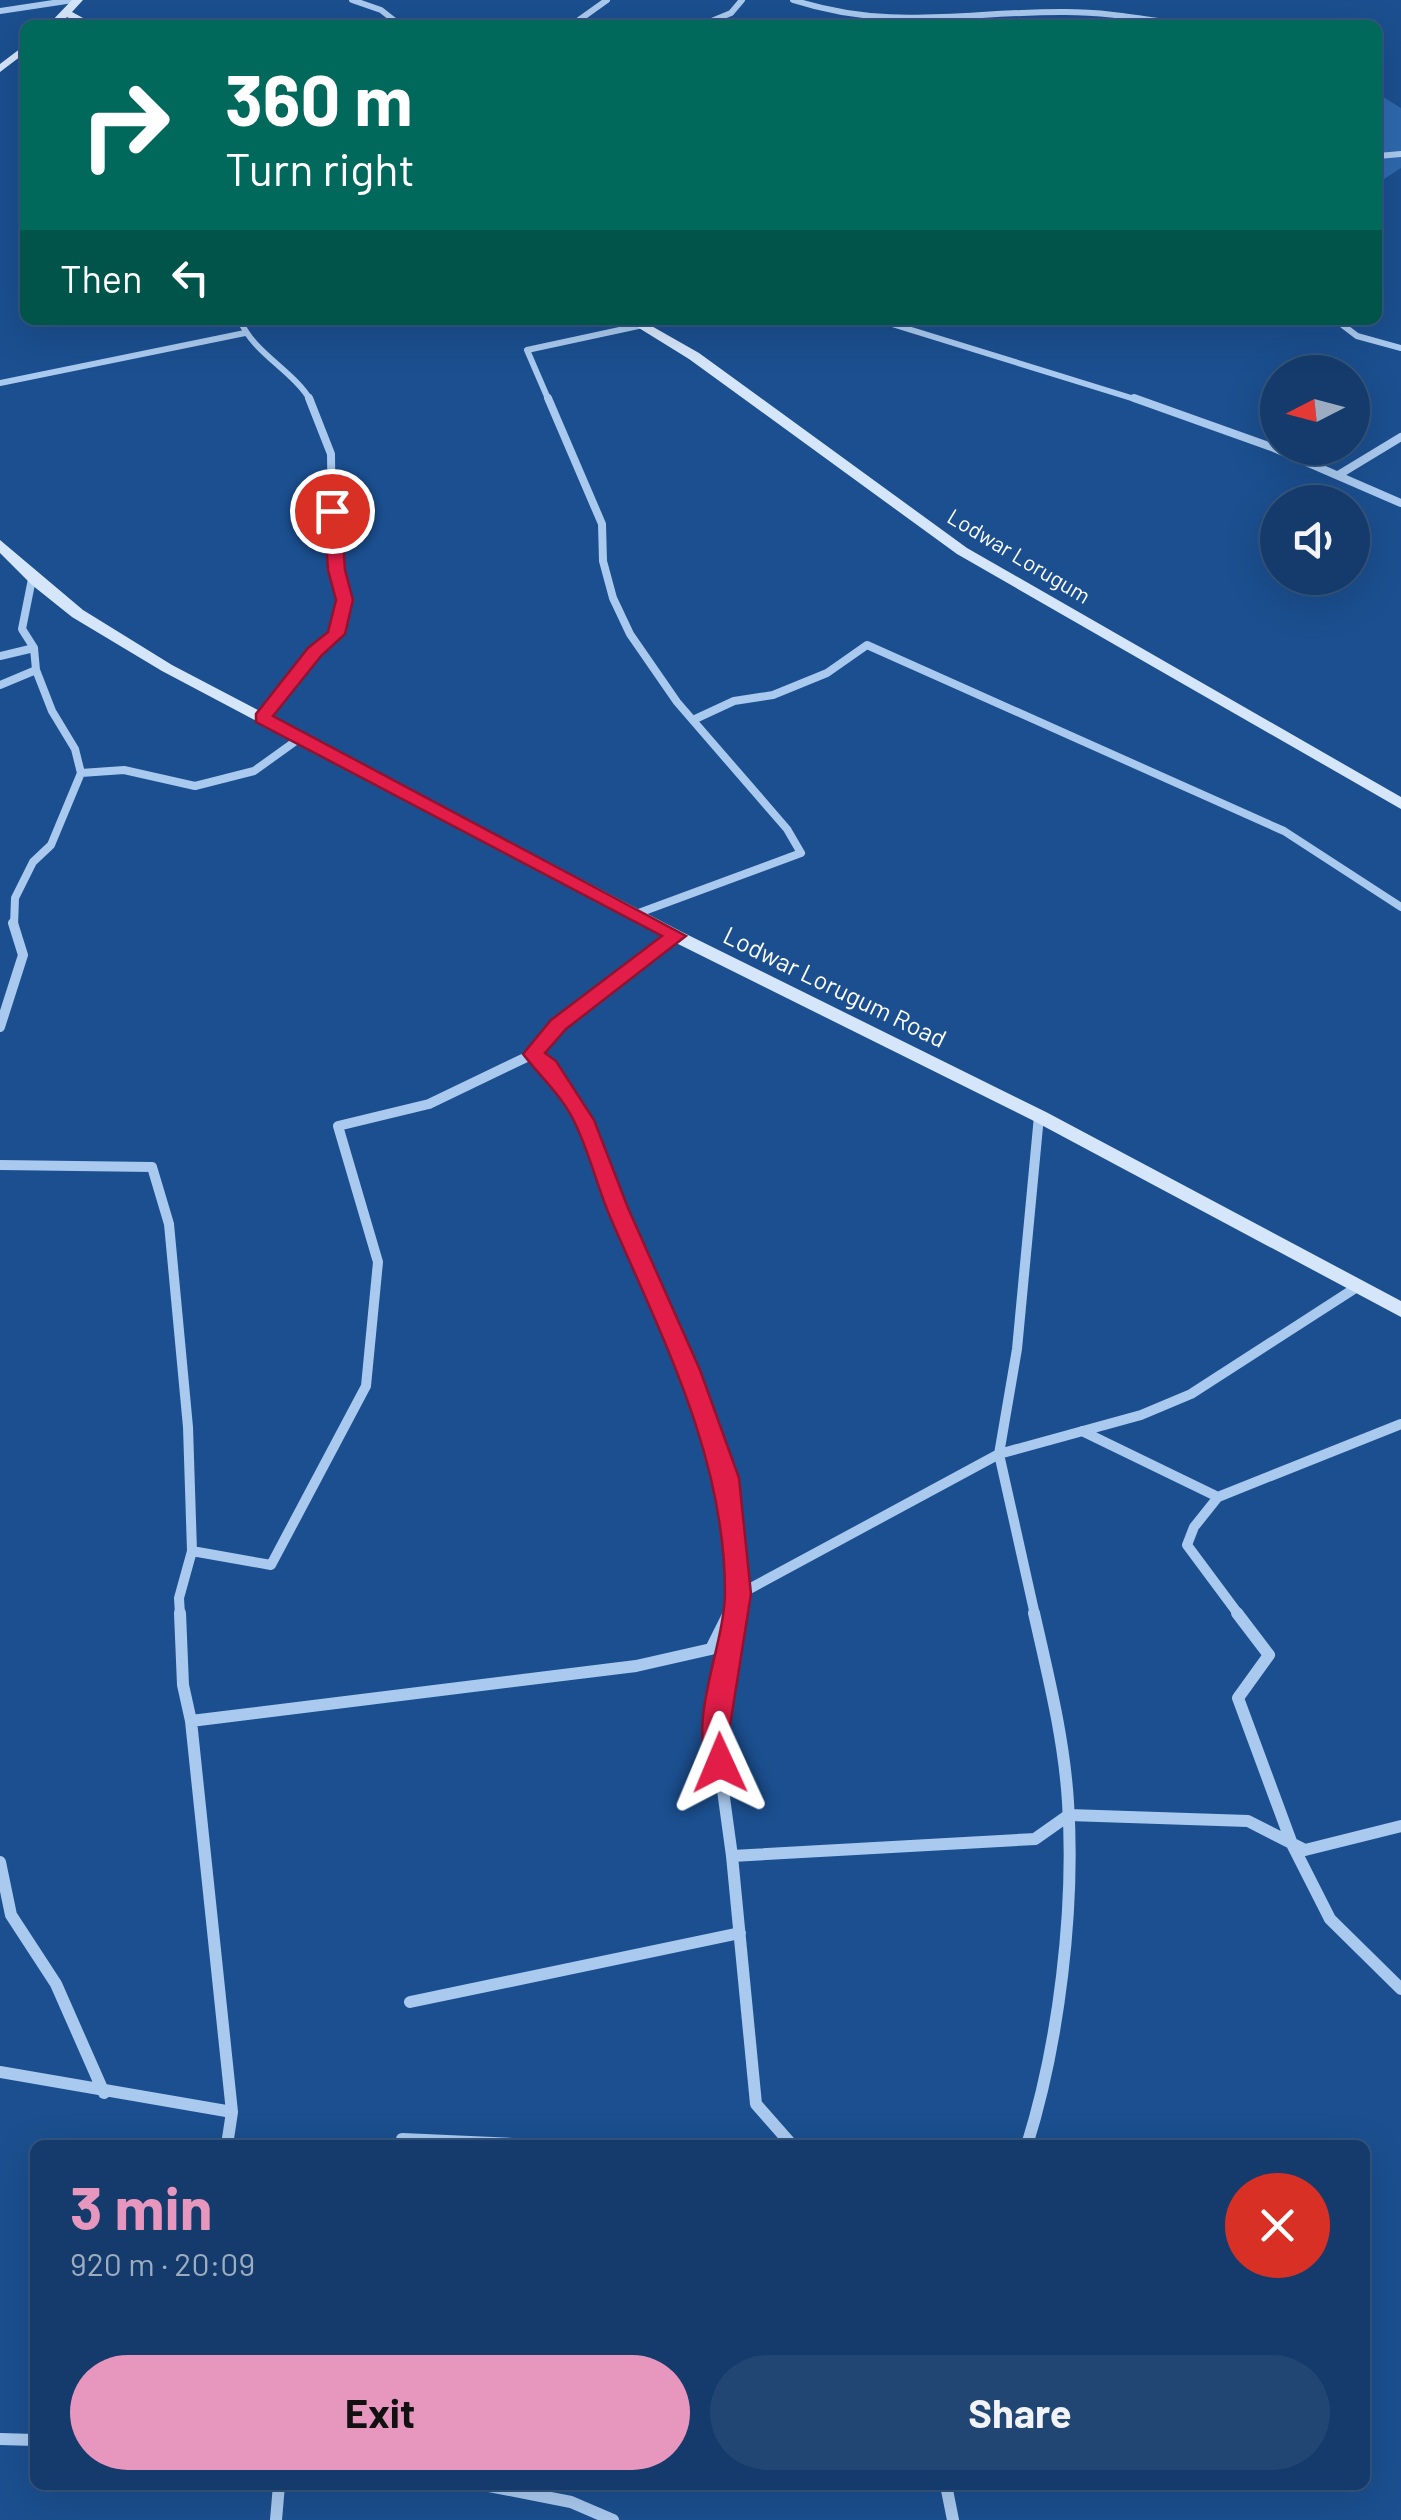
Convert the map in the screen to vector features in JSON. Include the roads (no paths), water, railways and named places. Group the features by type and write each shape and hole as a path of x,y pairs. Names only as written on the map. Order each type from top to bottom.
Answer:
{"main road":[{"path":"59,20 76,0"},
{"path":"67,13 81,20"},
{"path":"0,69 20,52"},
{"name":"Lodwar Lorugum","path":"641,325 694,356 962,551 1401,804"},
{"name":"Lodwar Lorugum Road","path":"0,544 32,579 94,626 262,718 676,936 1039,1116 1401,1310"}],"street":[{"path":"0,11 76,0"},
{"path":"352,0 381,10 394,20"},
{"path":"579,20 606,0"},
{"path":"714,20 732,13 742,0"},
{"path":"793,0 862,20"},
{"path":"911,20 1066,12 1145,20"},
{"path":"242,325 245,333 301,384 317,412 331,454 332,531 345,600 336,634 314,652 262,718"},
{"path":"630,325 526,350 602,524 600,543 610,592 654,674 800,853 636,914"},
{"path":"895,325 1229,430 1401,503"},
{"path":"1343,325 1357,336 1401,348"},
{"path":"0,382 245,333"},
{"path":"1340,474 1401,437"},
{"path":"0,1026 23,955 13,924 16,898 33,862 51,845 80,773 75,749 52,711 36,670 34,648 22,630 32,579"},
{"path":"693,720 734,702 773,695 827,673 867,645 1284,832 1401,907"},
{"path":"0,656 34,648"},
{"path":"0,685 36,670"},
{"path":"80,773 124,770 195,786 254,772 300,738"},
{"path":"192,1551 271,1565 366,1386 378,1262 338,1126 429,1104 533,1054 558,1024 676,936"},
{"path":"533,1054 548,1066 584,1120 617,1208 688,1370 727,1478 738,1594 715,1732 732,1856 756,2104 788,2140"},
{"path":"1029,2140 1045,2088 1070,1887 1069,1815 1057,1717 999,1454 1017,1349 1039,1116"},
{"path":"0,1165 152,1167 169,1224 188,1427 192,1551 179,1598 183,1685 191,1721 232,2112 228,2140"},
{"path":"191,1721 636,1666 711,1650 738,1594 999,1454 1141,1415 1191,1394 1357,1287"},
{"path":"1401,1424 1218,1498 1194,1527 1187,1545 1269,1655 1238,1698 1292,1844 1330,1918 1401,1989"},
{"path":"1082,1431 1218,1498"},
{"path":"732,1856 1034,1838 1069,1815 1248,1820 1305,1850 1401,1826"},
{"path":"0,1862 11,1916 56,1984 104,2092"},
{"path":"410,2002 740,1933"},
{"path":"0,2072 232,2112"},
{"path":"402,2139 424,2140"},
{"path":"0,2439 30,2440"},
{"path":"276,2520 279,2490"},
{"path":"510,2490 572,2502 613,2520"},
{"path":"947,2490 953,2520"}]}
